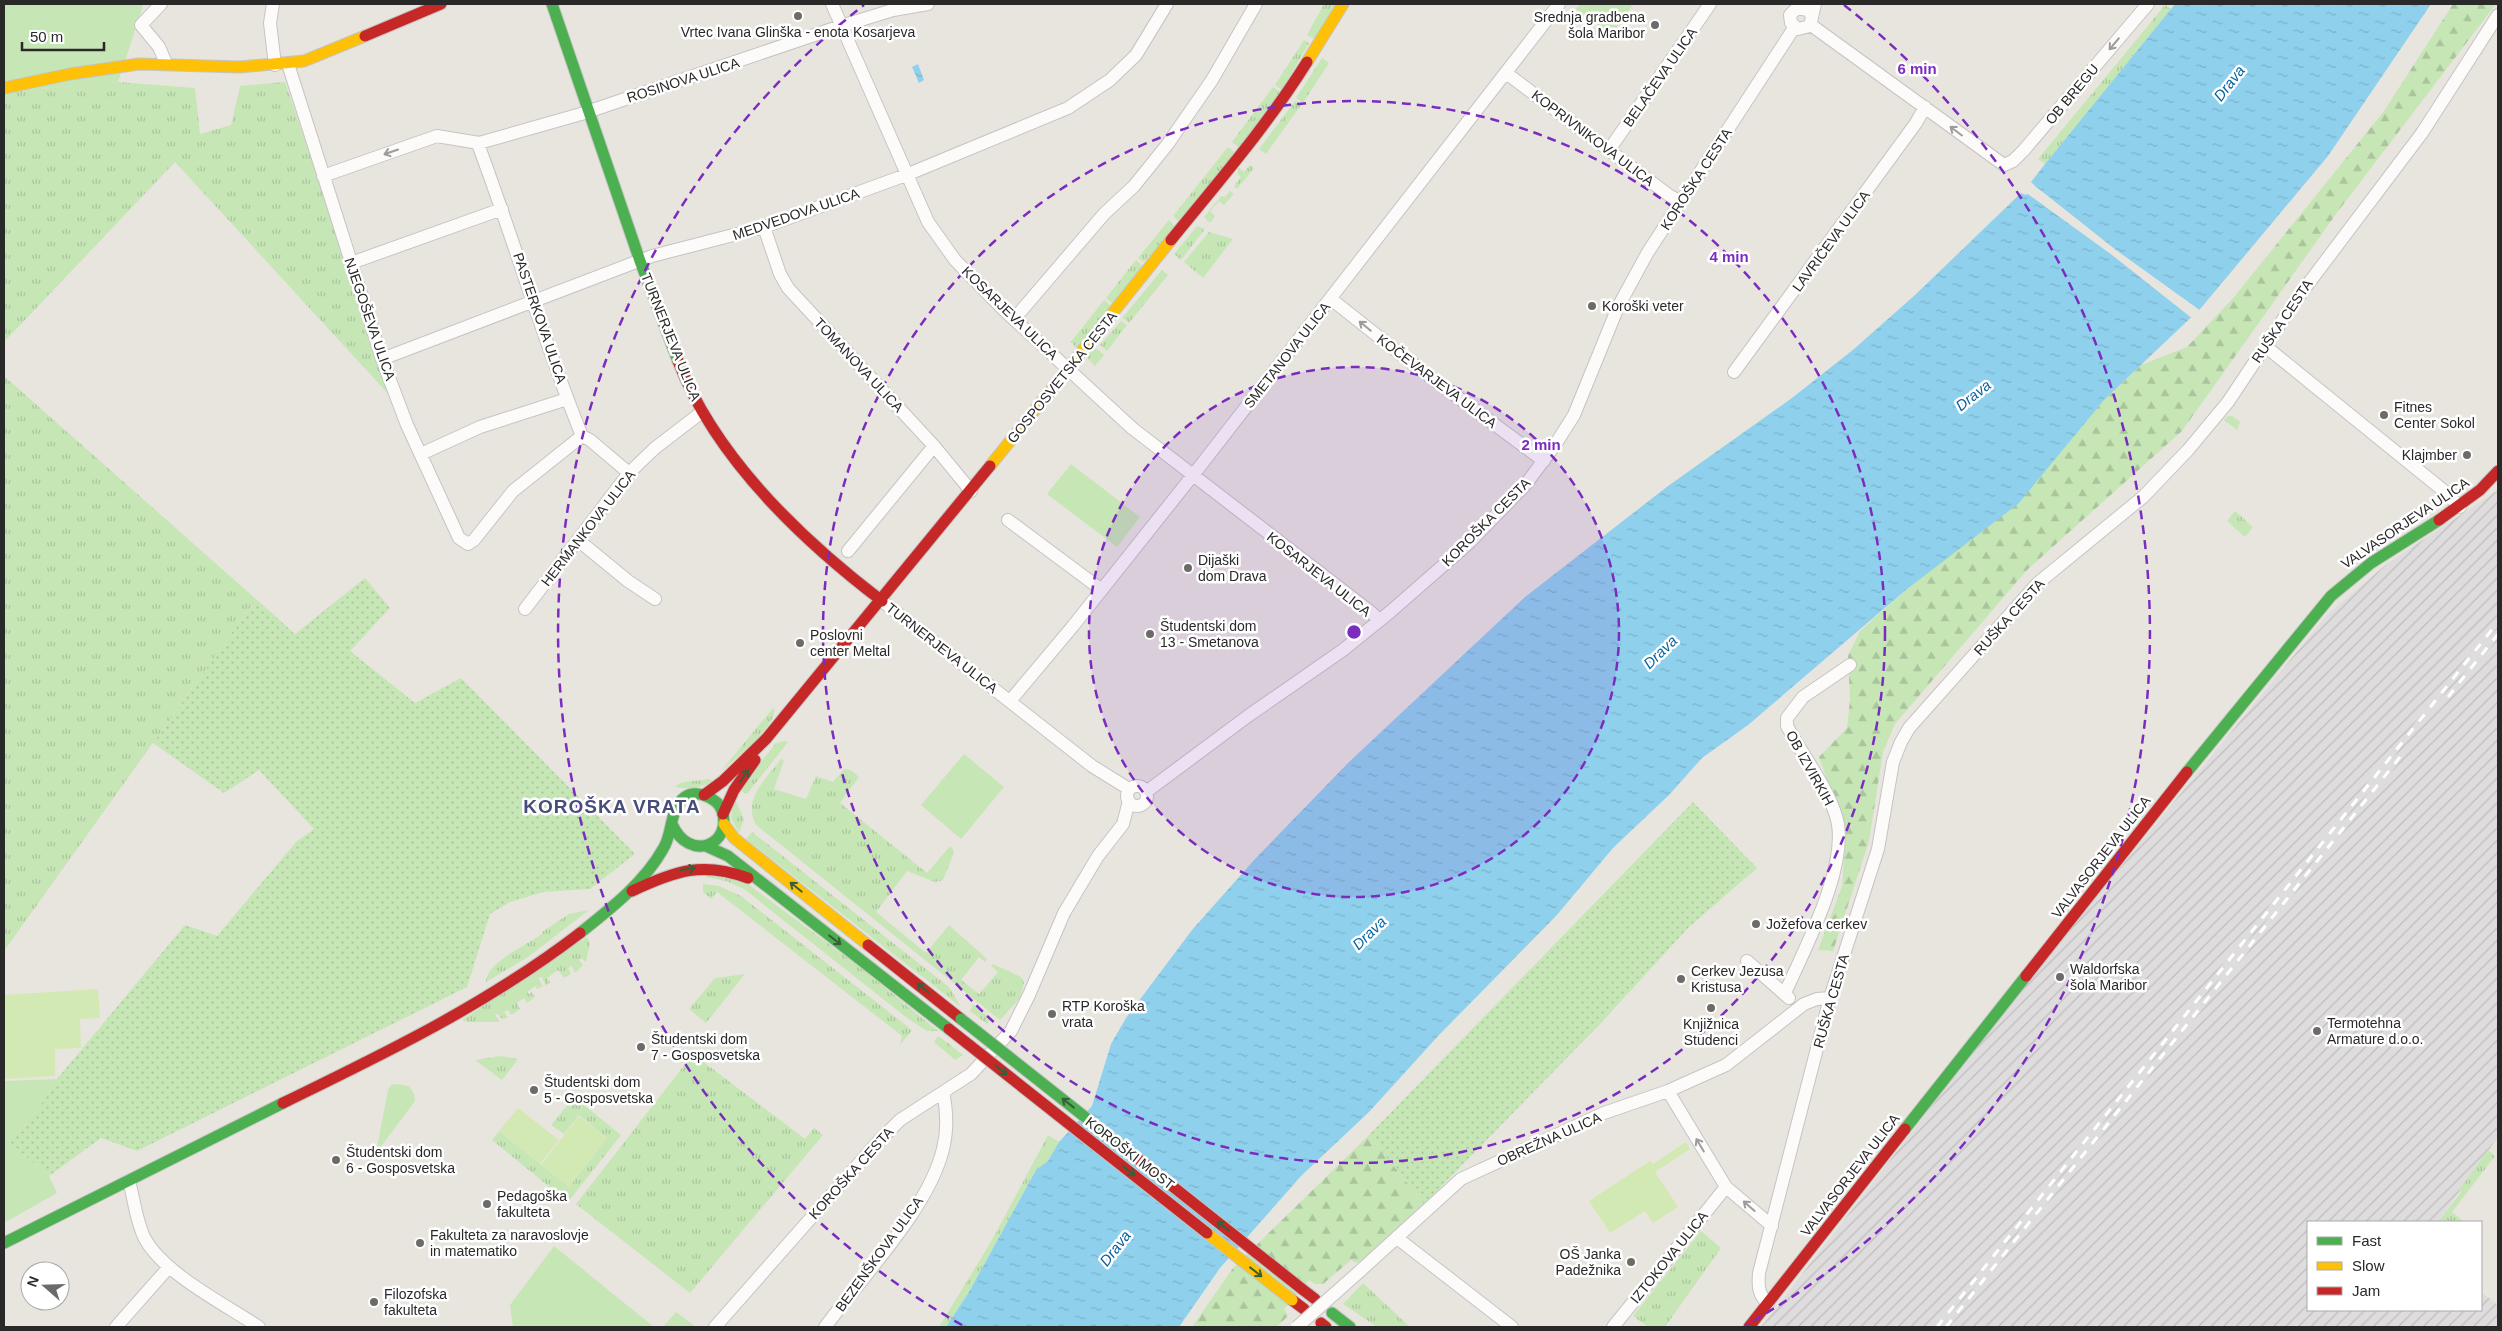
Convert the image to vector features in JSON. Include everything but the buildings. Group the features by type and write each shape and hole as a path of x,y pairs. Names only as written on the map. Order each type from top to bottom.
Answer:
{"street":[{"path":"161,4 141,25 158,47 166,63"},
{"name":"NJEGOŠEVA ULICA","path":"273,4 270,23 281,65 323,176 382,359 421,454 459,538 468,544 513,492 582,436"},
{"path":"4,88 100,68 166,63 240,66 281,65 304,61 441,4"},
{"name":"TURNERJEVA ULICA","path":"552,4 640,261 682,371 702,412 749,477 780,511 849,576 1092,766 1136,797"},
{"name":"KOSARJEVA ULICA","path":"832,4 928,222 955,260 1132,428 1372,613 1379,621"},
{"name":"ROSINOVA ULICA","path":"323,176 437,136 478,144 590,111 714,71 841,26 893,10 928,4"},
{"name":"MEDVEDOVA ULICA","path":"382,359 640,261 764,227 906,175 1068,108 1110,80 1136,55 1167,4"},
{"path":"1015,318 1104,214 1134,186 1166,145 1212,80 1256,4"},
{"name":"GOSPOSVETSKA CESTA","path":"766,739 971,492 1067,368 1165,250 1282,101 1343,4"},
{"name":"SMETANOVA ULICA","path":"1010,701 1193,476 1559,4"},
{"name":"BELAČEVA ULICA","path":"1610,150 1710,4"},
{"name":"OB BREGU","path":"1925,108 2001,165 2013,161 2145,5"},
{"path":"1813,15 1802,30 1794,28 1790,23 1790,14 1793,10 1802,6 1808,10 1925,108"},
{"name":"RUŠKA CESTA","path":"1768,1304 1760,1297 1758,1286 1759,1273 1830,998 1878,849 1893,762 1901,742 1909,728 2038,583 2137,502 2188,450 2228,402 2296,299 2422,132 2497,18"},
{"name":"KOROŠKA CESTA","path":"714,1327 876,1144 900,1120 971,1074 1011,1031 1030,995 1064,913 1098,856 1123,824 1136,797 1343,650 1470,542 1514,499 1544,461 1574,415 1631,281 1794,28"},
{"name":"KOPRIVNIKOVA ULICA","path":"1506,73 1670,196 1681,202"},
{"name":"LAVRIČEVA ULICA","path":"1734,372 1911,132 1925,108"},
{"name":"PASTERKOVA ULICA","path":"478,144 567,399 582,436"},
{"path":"351,263 502,209"},
{"name":"TOMANOVA ULICA","path":"764,227 780,274 788,288 934,446 971,492"},
{"name":"KOČEVARJEVA ULICA","path":"1331,299 1413,364 1544,461"},
{"path":"2265,346 2444,491 2460,507"},
{"path":"421,454 480,427 567,399"},
{"name":"HERMANKOVA ULICA","path":"525,609 629,473 656,448 702,412"},
{"path":"582,436 590,440 629,473"},
{"path":"848,551 934,446"},
{"name":"VALVASORJEVA ULICA","path":"1768,1304 2234,713 2330,596 2347,579 2386,550 2476,496 2498,472"},
{"path":"1008,520 1102,590"},
{"path":"578,540 628,581 655,599"},
{"name":"OB IZVIRKIH","path":"1785,993 1829,889 1838,838 1836,817 1826,794 1790,731 1786,718 1791,709 1803,697 1850,665"},
{"path":"704,795 723,781 766,739"},
{"path":"672,824 676,836 684,847 706,846 715,841 721,833 731,795 754,762 766,739"},
{"path":"626,894 663,850 668,840 674,810 682,800 695,795 704,795 719,805 724,819"},
{"name":"KOROŠKI MOST","path":"724,819 734,838 1315,1299"},
{"name":"KOROŠKI MOST","path":"706,846 728,856 770,888 1304,1309"},
{"path":"4,1242 129,1181 459,1013 552,955 671,859"},
{"path":"626,894 672,872 699,867 723,869 770,888"},
{"path":"1746,961 1785,993 1795,1009"},
{"name":"OBREŽNA ULICA","path":"1297,1327 1461,1178 1604,1113 1668,1091 1726,1065 1795,1009 1817,998 1830,998"},
{"path":"1668,1091 1726,1187 1772,1226"},
{"name":"BEZENŠKOVA ULICA","path":"825,1327 912,1213 931,1181 943,1149 947,1122 943,1092"},
{"path":"129,1181 144,1237 169,1268 259,1327"},
{"name":"IZTOKOVA ULICA","path":"1613,1327 1726,1187"},
{"path":"1397,1238 1512,1327"},
{"path":"116,1327 169,1268"},
{"path":"1749,1327 1768,1304"},
{"path":"1332,1313 1350,1327"}],"shaded area":[{"path":"2498,490 2498,1137 2439,1221 2307,1221 2307,1311 2482,1311 2482,1293 2498,1305 2498,1327 1761,1327 2054,948 2327,615 2388,563"}],"green space":[{"path":"4,4 141,4 143,6 118,82 17,91 4,94"},
{"path":"1324,4 1335,4 1315,39 1307,35"},
{"path":"1580,4 1628,4 1632,6 1611,35 1576,9"},
{"path":"2453,4 2496,4 2336,214 2182,431 2026,571 1895,724 1883,752 1869,841 1833,951 1818,950 1842,886 1846,832 1819,757 1847,728 1850,700 1848,656 1860,631 1907,589 2141,365 2187,347 2234,297 2384,111"},
{"path":"2165,5 2171,9 2045,164 2038,159"},
{"path":"1304,40 1309,43 1282,90 1275,85"},
{"path":"1322,58 1329,63 1303,103 1296,98"},
{"path":"118,82 195,88 200,134 231,125 240,86 285,82 393,399 175,162 4,342 4,94 17,91"},
{"path":"1273,87 1281,92 1239,148 1232,142"},
{"path":"1295,101 1301,105 1266,154 1259,149"},
{"path":"1228,147 1235,152 1180,222 1173,216"},
{"path":"1250,165 1254,168 1237,189 1234,186 1241,177 1238,174 1238,167 1244,172"},
{"path":"1230,191 1234,194 1224,205 1219,201 1210,211 1215,216 1210,223 1204,217 1221,196 1225,197"},
{"path":"1169,220 1176,227 1144,262 1138,258"},
{"path":"1197,226 1205,229 1181,260 1174,254"},
{"path":"1209,232 1233,239 1203,278 1184,262"},
{"path":"1136,260 1143,266 1113,304 1106,298"},
{"path":"1162,270 1168,275 1129,323 1122,318"},
{"path":"1104,300 1111,306 1077,349 1071,342"},
{"path":"1121,321 1127,325 1107,351 1100,345"},
{"path":"1092,349 1097,349 1104,355 1095,366 1086,357"},
{"path":"4,376 256,599 4,951"},
{"path":"2228,416 2232,416 2240,422 2237,430 2224,420"},
{"path":"1071,464 1140,517 1117,547 1047,494"},
{"path":"2235,511 2253,527 2245,537 2227,521"},
{"path":"365,578 390,608 350,651 415,703 461,678 635,854 590,889 543,892 510,902 490,914 467,987 137,1151 101,1138 49,1176 10,1143 39,1108 57,1079 185,925 217,936 296,842 314,829 259,770 224,793 153,743 256,599 295,634"},
{"path":"774,707 774,714 763,732 720,772"},
{"path":"788,742 747,794 739,790 776,743"},
{"path":"964,754 1004,787 961,839 921,805"},
{"path":"781,759 784,760 774,789 806,799 816,776 833,782 844,769 851,770 859,777 840,803 927,873 950,846 953,849 954,853 943,880 935,882 907,871 876,912 926,953 949,925 987,959 985,962 979,957 961,980 979,994 998,972 991,966 993,964 1021,977 1024,983 1020,998 1000,1020 756,825 752,816 754,798 763,782"},
{"path":"708,779 713,781 695,787 675,787 686,782"},
{"path":"734,797 744,819 739,833 731,818"},
{"path":"1693,802 1757,868 1689,927 1600,1024 1424,1204 1369,1135"},
{"path":"752,832 949,987 961,1007 746,839"},
{"path":"704,871 748,884 861,968 938,1031 927,1031 907,1018 744,889 726,881 706,877"},
{"path":"703,884 719,886 741,896 912,1030 900,1045 902,1036 717,892 711,899 703,892"},
{"path":"589,910 528,957 486,982 493,968 509,954 536,938 569,914"},
{"path":"587,937 590,943 586,962 581,958 579,960 583,965 575,973 572,966 568,968 571,974 564,978 558,970 547,978 550,982 546,986 542,977 538,978 543,986 537,989 535,986 527,992 529,994 532,992 535,997 527,1003 524,998 517,1003 520,1009 511,1015 508,1010 504,1012 508,1017 502,1019 498,1014 495,1014 499,1022 467,1022 462,1020"},
{"path":"745,974 706,1023 689,1009 715,978"},
{"path":"98,989 100,1018 80,1019 81,1048 55,1049 55,1076 4,1079 4,995"},
{"path":"973,1004 991,1019 987,1024 970,1011"},
{"path":"937,1037 940,1037 963,1055 955,1060 934,1042"},
{"path":"693,1054 805,1139 814,1128 823,1135 690,1293 576,1204"},
{"path":"501,1056 518,1059 502,1080 475,1060"},
{"path":"57,1079 39,1108 10,1143 49,1176 57,1193 4,1223 4,1081"},
{"path":"391,1085 409,1086 414,1094 415,1101 376,1153 388,1090"},
{"path":"574,1097 621,1135 568,1202 492,1140 499,1131 569,1187 607,1138 579,1115 564,1134 551,1125"},
{"path":"518,1108 559,1140 540,1164 499,1131"},
{"path":"579,1116 607,1138 569,1187 541,1165"},
{"path":"1048,1135 1059,1142 1048,1162 1036,1170 969,1292 946,1327 939,1327 992,1240"},
{"path":"1369,1135 1424,1204 1362,1260 1356,1263 1351,1260 1323,1284 1315,1284 1309,1280 1284,1309 1288,1316 1276,1327 1192,1327 1233,1268"},
{"path":"1686,1142 1690,1149 1655,1172 1678,1207 1653,1223 1645,1211 1610,1233 1589,1201 1650,1161 1653,1164"},
{"path":"2488,1150 2495,1156 2452,1212 2463,1221 2439,1221 2461,1192 2459,1190"},
{"path":"1701,1231 1721,1248 1665,1327 1648,1327 1633,1316"},
{"path":"554,1246 654,1327 513,1327 510,1305"},
{"path":"1363,1283 1410,1327 1377,1327 1343,1304"},
{"path":"676,1312 696,1327 663,1327"}],"water":[{"name":"Drava","path":"2175,4 2431,4 2328,156 2201,308 2104,400 2018,504 1907,589 1748,725 1702,758 1669,795 1613,848 1556,916 1439,1035 1369,1112 1301,1176 1220,1268 1179,1327 946,1327 969,1292 1036,1170 1048,1161 1059,1142 1092,1106 1111,1044 1126,1018 1192,930 1255,859 1349,762 1525,597 1668,486 1792,398 1854,349 1915,295 2021,193 2026,195 2034,185 2031,182 2045,164"},
{"path":"918,64 924,80 919,83 912,67"}],"pier":[{"path":"2029,181 2116,250 2201,311 2193,319 2112,255 2025,192 2031,185"}],"railway":[{"path":"1937,1327 2498,622"},
{"path":"2448,697 2498,634"},
{"path":"1946,1327 2400,757"}],"traffic: fast":[{"path":"552,4 640,261 678,361"},
{"path":"2187,772 2331,596 2371,563 2439,520"},
{"path":"580,933 626,895 646,873 666,843 676,808 685,797 701,794 712,799 720,806 724,823 721,833 715,840 708,845 698,846 689,843 679,836 672,824"},
{"path":"706,846 728,856 949,1029"},
{"path":"1905,1129 2026,976"},
{"path":"961,1019 1128,1151"},
{"path":"4,1243 283,1103"},
{"path":"1332,1313 1350,1327"}],"traffic: slow":[{"path":"1307,62 1343,4"},
{"path":"4,88 70,74 139,64 240,67 304,61 365,36"},
{"path":"990,466 1171,240"},
{"path":"724,824 734,838 868,945"},
{"path":"1207,1233 1292,1300"}],"traffic: jam":[{"path":"365,36 441,4"},
{"path":"1171,240 1259,131 1307,62"},
{"path":"678,361 694,396 714,430 764,494 792,524 882,601"},
{"path":"704,795 723,781 766,739 990,466"},
{"path":"2439,520 2480,490 2498,471"},
{"path":"723,814 734,790 755,760"},
{"path":"2026,976 2187,772"},
{"path":"632,891 662,878 702,869 717,870 748,878"},
{"path":"283,1103 398,1046 473,1004 510,982 580,933"},
{"path":"868,945 961,1019"},
{"path":"949,1029 1207,1233"},
{"path":"1749,1327 1905,1129"},
{"path":"1128,1151 1302,1289"},
{"path":"1302,1289 1315,1299"},
{"path":"1292,1300 1304,1309"},
{"path":"1321,1323 1326,1327"}],"place":[{"name":"Vrtec Ivana Glinška - enota Kosarjeva","path":"798,16"},
{"name":"Srednja gradbena šola Maribor","path":"1655,25"},
{"name":"Koroški veter","path":"1592,306"},
{"name":"Fitnes Center Sokol","path":"2384,415"},
{"name":"Klajmber","path":"2467,455"},
{"name":"Dijaški dom Drava","path":"1188,568"},
{"name":"Študentski dom 13 - Smetanova","path":"1150,634"},
{"name":"Poslovni center Meltal","path":"800,643"},
{"name":"Jožefova cerkev","path":"1756,924"},
{"name":"Waldorfska šola Maribor","path":"2060,977"},
{"name":"Cerkev Jezusa Kristusa","path":"1681,979"},
{"name":"Knjižnica Studenci","path":"1711,1008"},
{"name":"RTP Koroška vrata","path":"1052,1014"},
{"name":"Termotehna Armature d.o.o.","path":"2317,1031"},
{"name":"Študentski dom 7 - Gosposvetska","path":"641,1047"},
{"name":"Študentski dom 5 - Gosposvetska","path":"534,1090"},
{"name":"Študentski dom 6 - Gosposvetska","path":"336,1160"},
{"name":"Pedagoška fakulteta","path":"487,1204"},
{"name":"Fakulteta za naravoslovje in matematiko","path":"420,1243"},
{"name":"OŠ Janka Padežnika","path":"1631,1262"},
{"name":"Filozofska fakulteta","path":"374,1302"}],"district":[{"name":"KOROŠKA VRATA","path":"612,806"}]}
